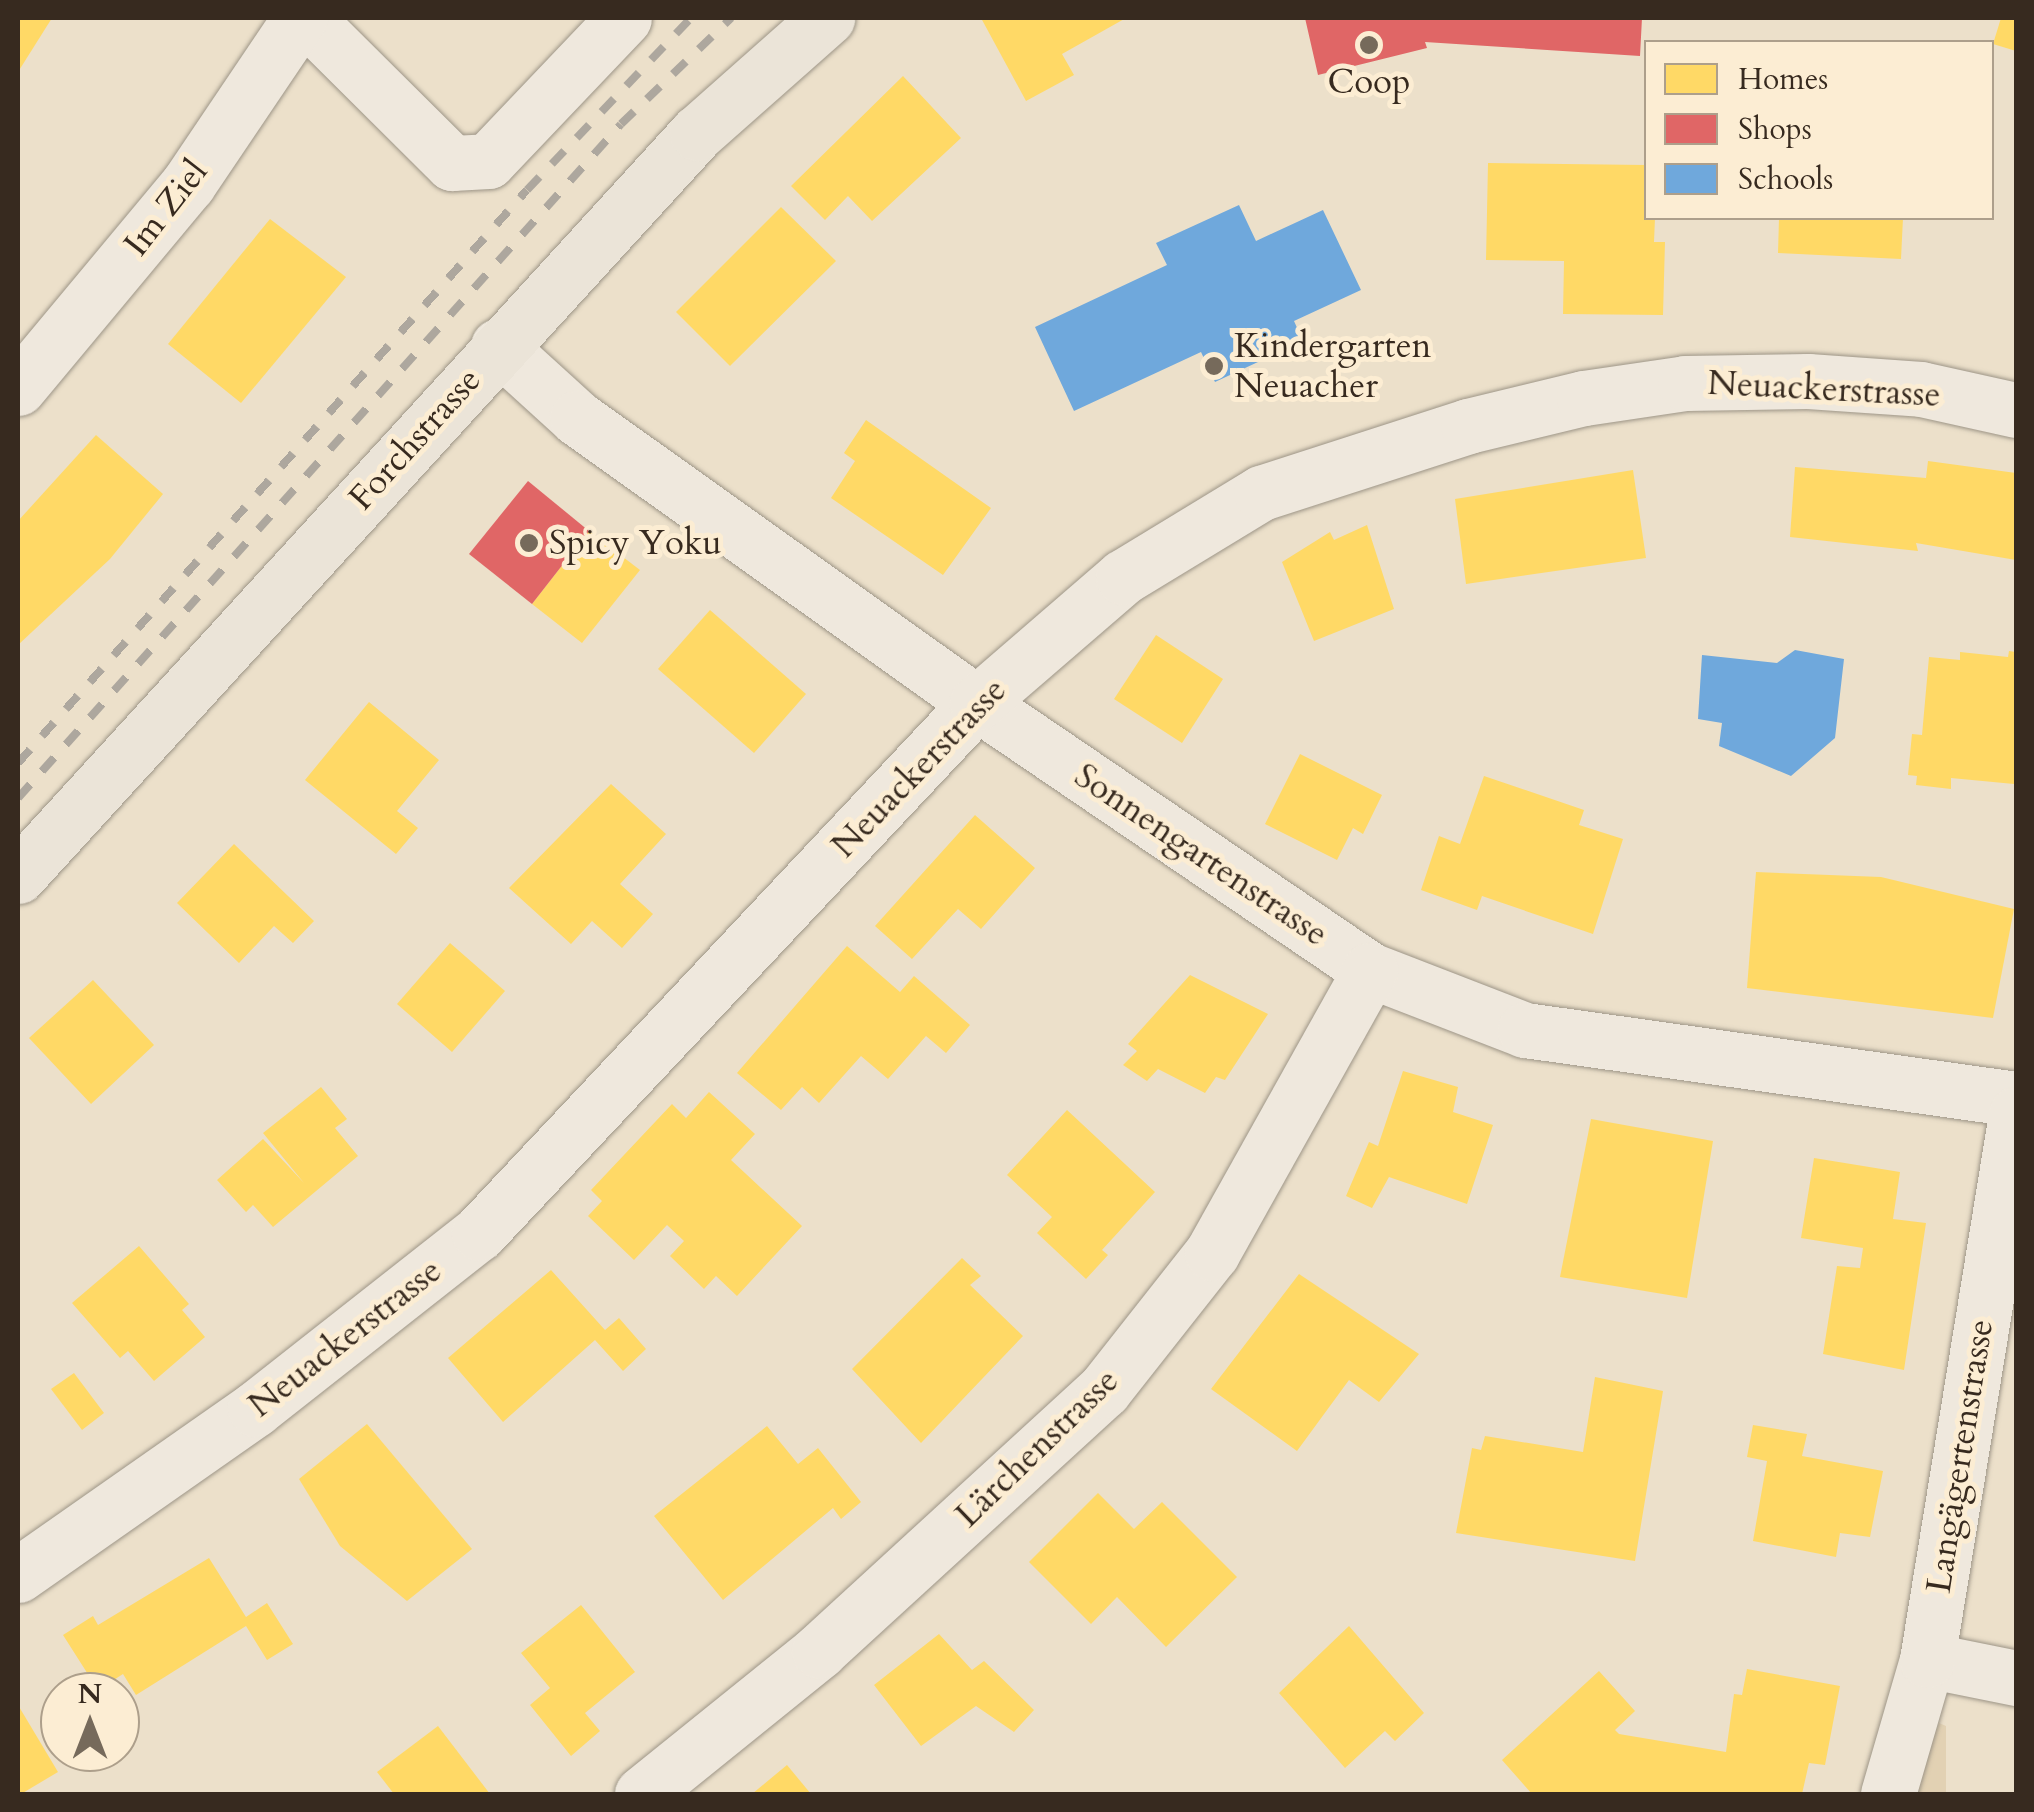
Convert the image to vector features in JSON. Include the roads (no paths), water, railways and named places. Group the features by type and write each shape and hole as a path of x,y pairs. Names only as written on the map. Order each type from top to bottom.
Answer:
{"main road":[{"name":"Forchstrasse","path":"18,876 498,346 697,133 827,18"}],"street":[{"name":"Im Ziel","path":"18,388 188,184 303,18 452,162 488,161 624,18"},
{"name":"Sonnengartenstrasse","path":"498,346 577,418 978,703 1370,970 1525,1030 2016,1100"},
{"name":"Neuackerstrasse","path":"18,1575 255,1409 479,1233 978,703 1123,577 1261,494 1468,426 1584,398 1685,383 1808,381 1921,390 2016,410"},
{"name":"Lärchenstrasse","path":"642,1794 820,1651 1104,1390 1212,1252 1370,970"},
{"name":"Langägertenstrasse","path":"1888,1794 1927,1660 2016,1114"},
{"path":"1927,1660 2016,1678"}],"railway":[{"path":"18,763 527,190 691,18"},
{"path":"18,798 621,124 731,18"}],"place":[{"name":"Coop","path":"1369,45"},
{"name":"Kindergarten Neuacher","path":"1214,366"},
{"name":"Spicy Yoku","path":"529,543"}]}
